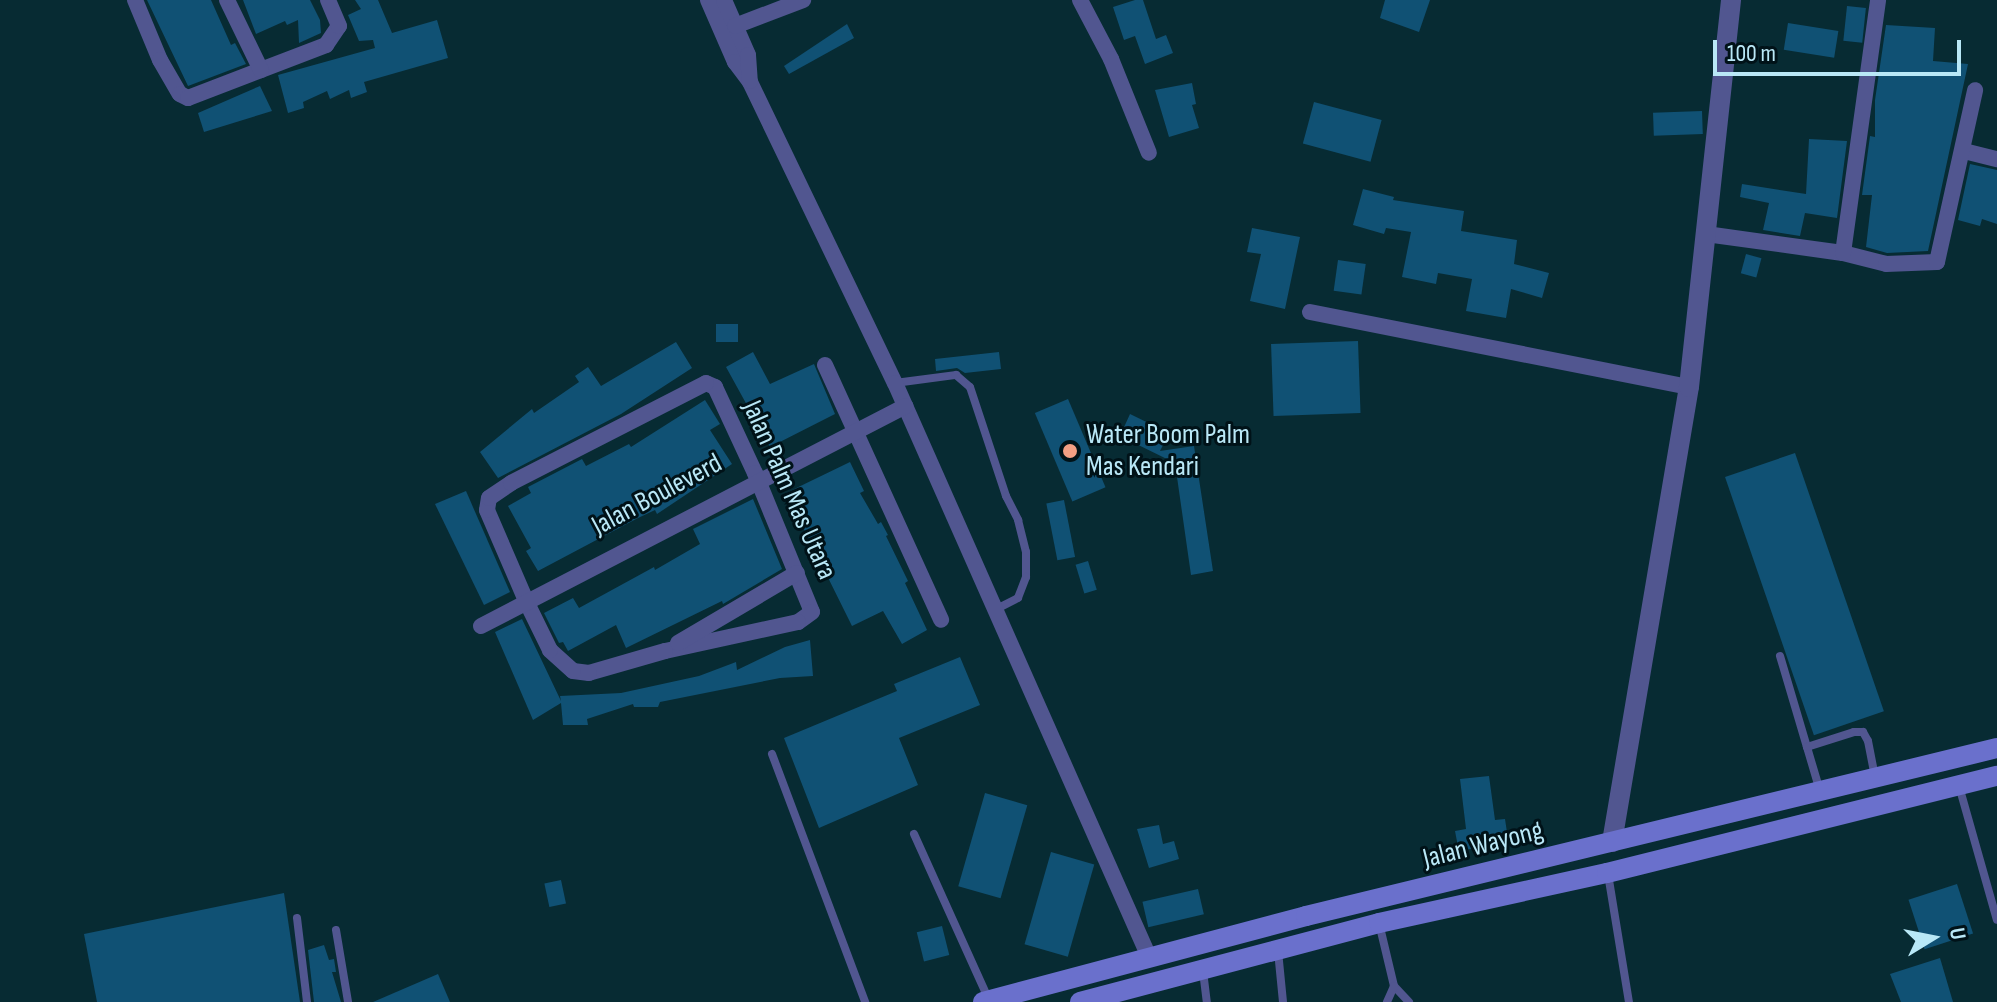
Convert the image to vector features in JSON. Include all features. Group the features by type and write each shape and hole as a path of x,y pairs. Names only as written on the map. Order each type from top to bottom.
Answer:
{"main road":[{"name":"Jalan Wayong","path":"986,1001 1149,957 1997,748"},
{"name":"Jalan Wayong","path":"1080,1002 1379,923 1607,873 1997,776"}],"street":[{"path":"135,0 149,36 180,94 188,98 326,45 339,26 328,0"},
{"path":"227,0 261,70"},
{"path":"708,0 735,62 750,82 900,395 1149,957"},
{"path":"724,0 748,55 750,82"},
{"path":"735,26 803,0"},
{"path":"1080,0 1111,59 1149,153"},
{"path":"1612,842 1689,387 1731,0"},
{"path":"1843,253 1878,0"},
{"path":"1706,234 1843,253 1886,264 1931,265 1937,262 1964,151 1975,90"},
{"path":"1964,151 1997,159"},
{"path":"1310,312 1689,387"},
{"path":"825,365 941,620"},
{"name":"Jalan Palm Mas Utara","path":"706,383 715,387 756,477 812,612 805,619 665,651 589,673 573,671 550,650 487,510 489,498 511,483 706,383"},
{"name":"Jalan Bouleverd","path":"481,626 525,599 854,428 900,395"},
{"path":"665,651 797,573"}],"lane":[{"path":"900,395 956,375 970,387 1006,496 1018,520 1026,552 1026,577 1018,598 995,609"},
{"path":"1780,656 1820,792"},
{"path":"1807,747 1863,732 1876,778"},
{"path":"772,754 865,1002"},
{"path":"1959,785 1997,920"},
{"path":"914,834 986,1001"},
{"path":"1607,873 1629,1002"},
{"path":"297,918 307,1002"},
{"path":"1379,923 1394,986 1409,1002"},
{"path":"336,930 348,1002"},
{"path":"1278,950 1283,1002"},
{"path":"1203,970 1207,1002"},
{"path":"1387,1002 1394,986"}],"building":[{"path":"147,0 211,0 231,45 235,43 246,64 188,86"},
{"path":"243,0 310,0 320,20 321,33 299,43 298,20 287,25 285,21 256,34"},
{"path":"355,0 378,0 392,33 437,20 448,58 364,82 367,92 351,98 349,90 330,99 327,91 303,102 304,108 288,113 278,75 375,48 373,40 359,41 348,15 361,9"},
{"path":"1143,0 1156,39 1166,35 1173,53 1145,64 1135,36 1124,40 1113,7"},
{"path":"1385,0 1430,0 1419,32 1380,18"},
{"path":"1847,6 1866,8 1862,43 1843,41"},
{"path":"1788,23 1838,31 1834,58 1784,50"},
{"path":"847,24 854,38 789,74 784,66"},
{"path":"1886,25 1935,28 1933,61 1968,64 1928,251 1887,253 1866,247 1872,195 1862,195 1870,136 1875,137 1875,100"},
{"path":"1192,83 1196,104 1192,105 1199,128 1169,137 1155,90"},
{"path":"260,86 272,111 204,132 198,113"},
{"path":"1314,102 1382,120 1370,162 1303,144"},
{"path":"1702,111 1703,134 1654,136 1653,113"},
{"path":"1809,139 1847,141 1837,218 1805,213 1800,236 1763,230 1769,203 1740,197 1742,184 1806,194"},
{"path":"1970,164 1997,170 1997,224 1982,219 1980,226 1958,220"},
{"path":"1363,189 1394,197 1393,200 1464,211 1461,231 1517,240 1514,264 1549,273 1542,298 1511,289 1506,318 1466,311 1472,279 1438,273 1436,284 1402,277 1411,232 1386,228 1384,234 1353,225"},
{"path":"1252,228 1300,237 1285,309 1250,301 1261,254 1247,252"},
{"path":"1746,254 1761,258 1756,277 1741,273"},
{"path":"1338,260 1366,264 1361,295 1334,291"},
{"path":"716,324 738,324 738,342 716,342"},
{"path":"1358,341 1361,413 1274,416 1271,344"},
{"path":"676,342 692,368 621,414 498,478 480,452 532,409 534,413 579,382 575,376 588,367 601,386"},
{"path":"753,352 770,384 814,364 835,414 770,447 726,367"},
{"path":"999,352 1001,369 965,373 957,368 936,371 935,359"},
{"name":"Water Boom Palm Mas Kendari","path":"1068,399 1106,487 1072,501 1035,413"},
{"path":"705,400 720,424 710,430 732,464 657,514 655,510 638,518 538,571 526,551 531,548 508,506 531,493 528,487 582,459 586,466 629,444 631,447"},
{"path":"1130,414 1169,433 1160,451 1194,446 1213,571 1191,575 1175,463 1120,436"},
{"path":"1795,453 1884,711 1814,735 1725,477"},
{"path":"850,462 864,491 860,493 888,535 908,581 905,583 927,630 902,644 883,611 852,626 786,493"},
{"path":"466,491 510,592 484,605 435,504"},
{"path":"753,499 782,569 723,604 722,601 626,648 616,625 568,651 563,642 559,643 544,613 573,598 579,608 654,567 655,570 700,544 693,529"},
{"path":"1064,500 1075,557 1057,560 1046,503"},
{"path":"1088,561 1097,590 1084,593 1076,565"},
{"path":"522,619 561,701 560,696 621,693 699,676 736,662 737,670 785,647 810,640 813,676 780,678 660,702 658,707 634,707 633,704 587,719 588,725 563,725 561,703 533,720 495,632"},
{"path":"960,657 980,705 899,738 918,785 819,828 784,738 897,691 894,684"},
{"path":"1489,776 1495,820 1505,819 1508,839 1473,844 1474,848 1459,852 1455,831 1466,829 1460,779"},
{"path":"985,793 1027,805 1001,898 958,886"},
{"path":"1159,825 1163,844 1174,841 1179,859 1149,868 1137,829"},
{"path":"1051,852 1094,864 1068,957 1025,944"},
{"path":"561,880 566,903 549,907 544,884"},
{"path":"1957,884 1973,933 1925,949 1908,900"},
{"path":"1198,889 1204,914 1148,927 1142,902"},
{"path":"284,893 300,1002 97,1002 84,934"},
{"path":"942,926 949,955 924,961 917,932"},
{"path":"324,945 329,960 334,959 336,972 332,972 341,1002 314,1002 308,950"},
{"path":"1940,958 1953,1002 1901,1002 1890,974"},
{"path":"438,974 450,1002 373,1002"}],"place":[{"name":"Water Boom Palm Mas Kendari","path":"1070,451"}]}
